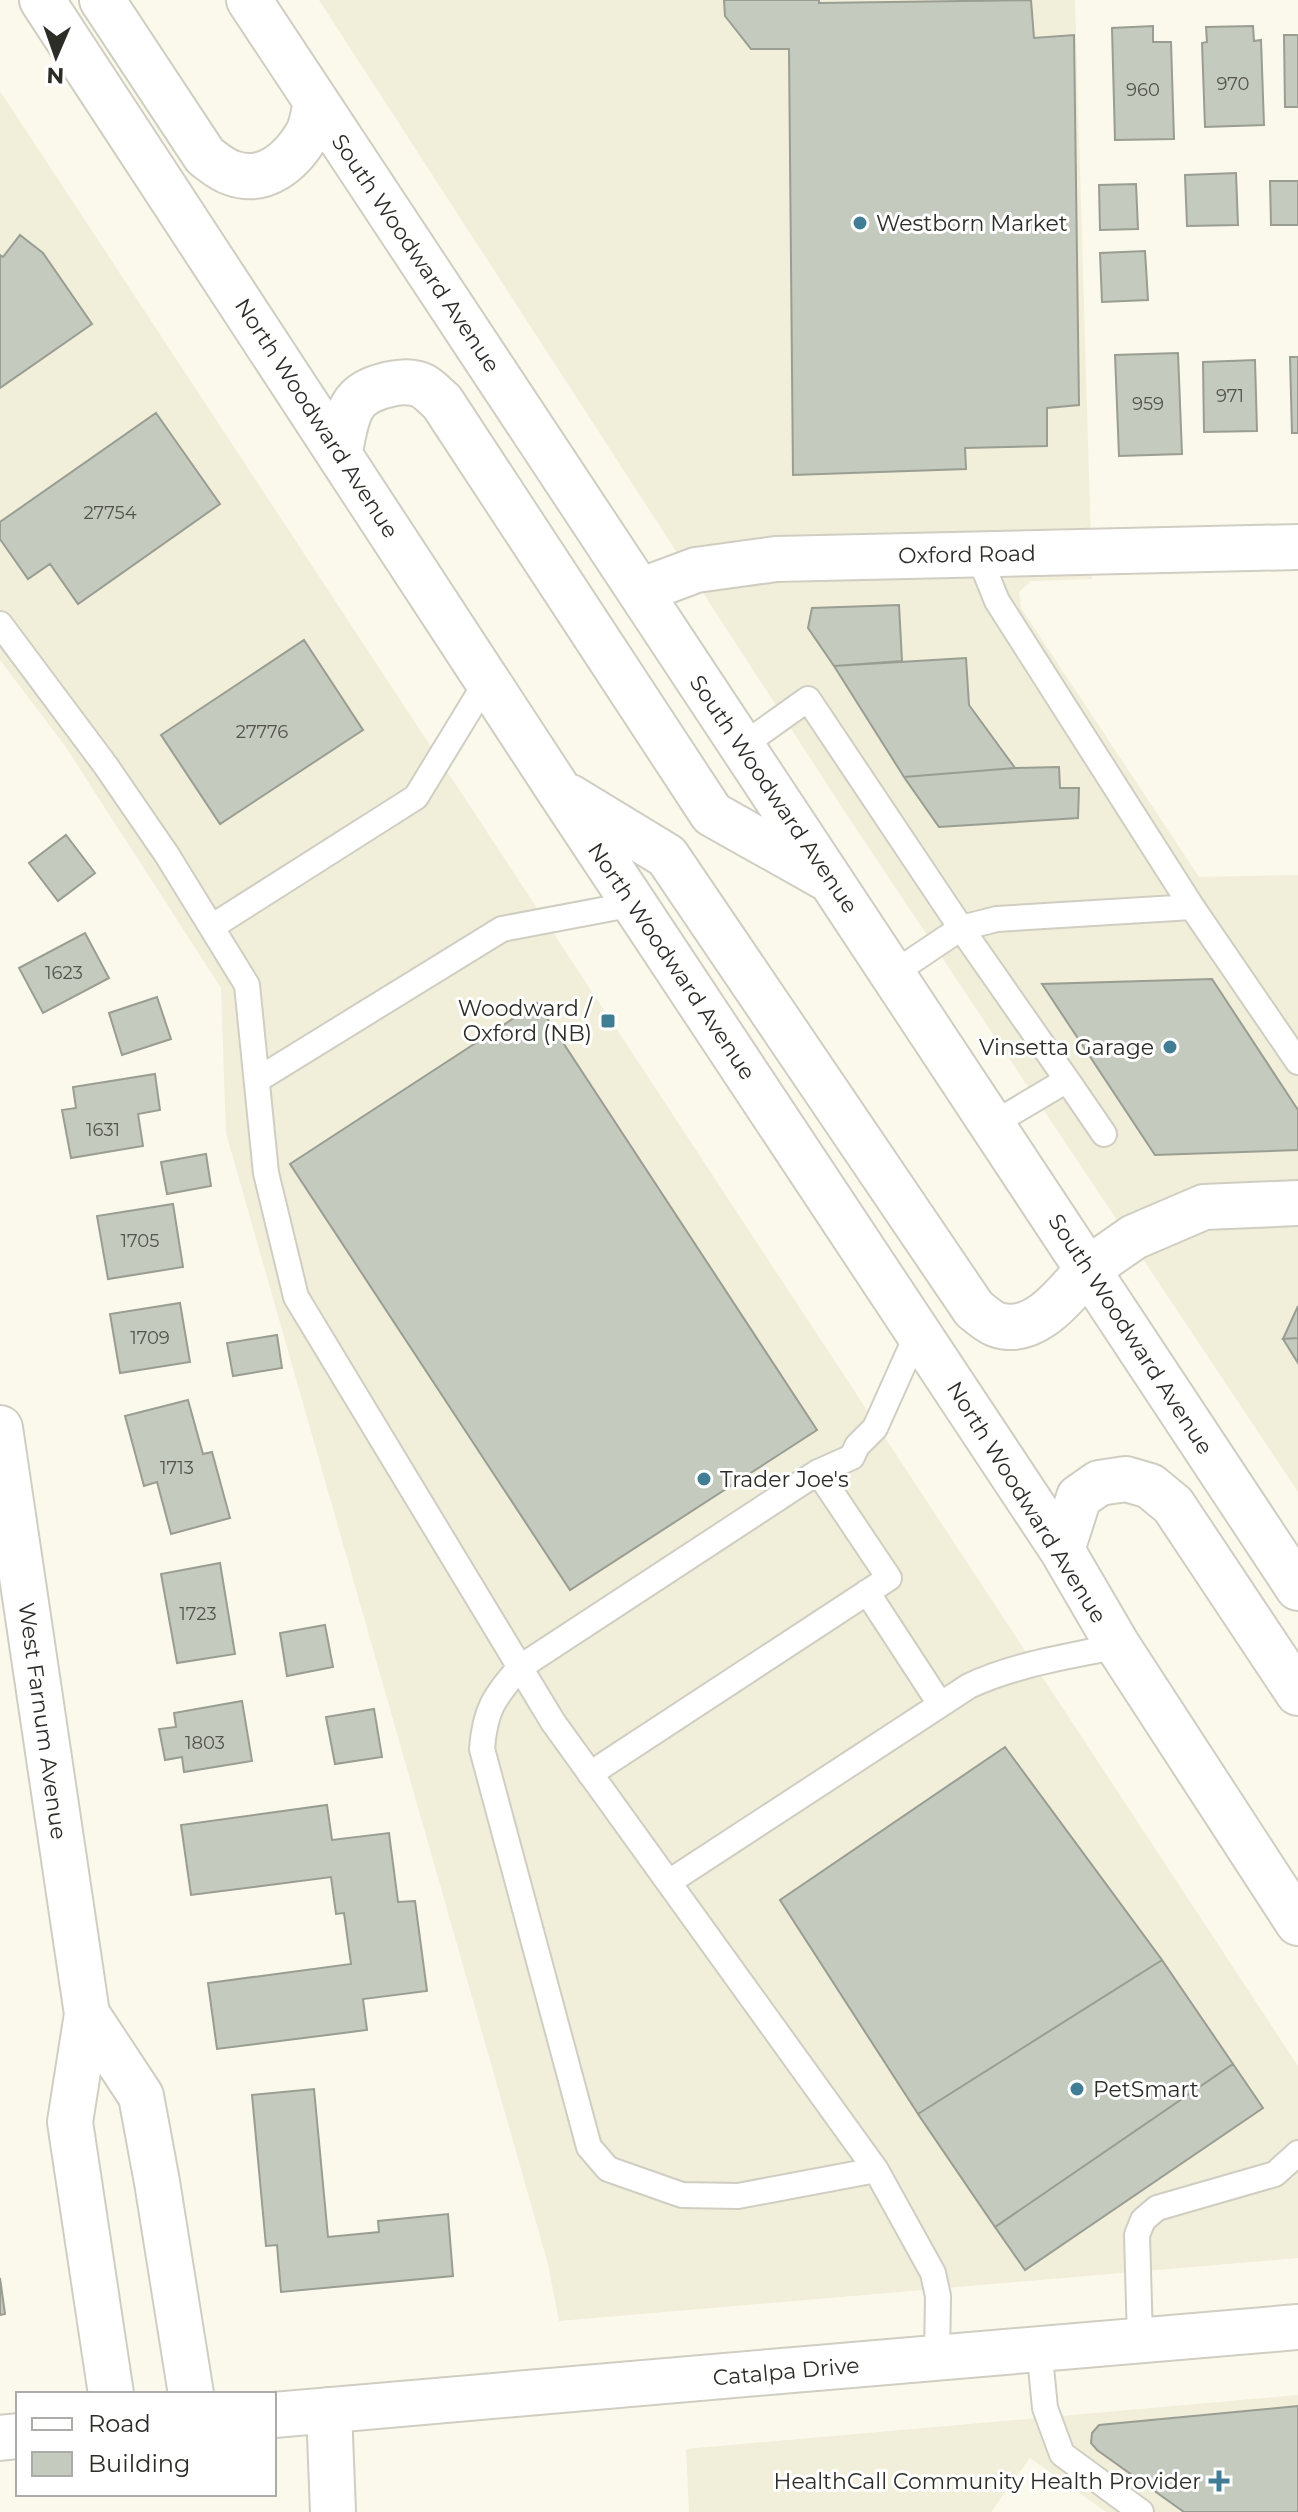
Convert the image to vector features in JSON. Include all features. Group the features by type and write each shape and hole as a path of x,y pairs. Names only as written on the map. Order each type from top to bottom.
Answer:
{"main road":[{"name":"North Woodward Avenue","path":"42,0 558,789 1062,1550 1118,1646 1298,1923"},
{"path":"102,0 205,156 229,173 252,178 276,170 291,156 309,131 316,102"},
{"name":"South Woodward Avenue","path":"249,8 316,102 1298,1588"},
{"path":"340,452 347,422 357,399 377,388 403,382 421,384 442,402 712,814 831,882"},
{"name":"Oxford Road","path":"640,591 696,570 757,561 1298,547"},
{"path":"558,789 667,856 974,1309 995,1324 1014,1326 1037,1320 1088,1269 1134,1237 1204,1207 1298,1203"},
{"name":"West Farnum Avenue","path":"0,1428 87,2014 70,2122 111,2392"},
{"path":"1062,1550 1079,1497 1099,1483 1126,1479 1150,1486 1173,1505 1298,1693"},
{"name":"West Farnum Avenue","path":"87,2014 141,2096 168,2241 191,2392"},
{"name":"Catalpa Drive","path":"276,2415 1298,2327"},
{"path":"329,2410 333,2512"}],"lane":[{"path":"978,554 997,601 1192,907 1298,1062"},
{"path":"0,624 106,766 213,926 247,985 266,1173 296,1297 553,1722 876,2170 933,2273 938,2296 937,2357"},
{"path":"213,926 416,797 488,679"},
{"path":"742,746 808,699 1104,1134"},
{"path":"257,1080 502,929 634,904"},
{"path":"894,973 961,928 997,919 1192,907"},
{"path":"993,1124 1067,1080"},
{"path":"876,2170 738,2196 682,2195 608,2169 589,2147 482,1749 485,1720 496,1696 519,1668 818,1472 852,1457 857,1446 875,1428 918,1332"},
{"path":"590,1774 889,1578 818,1472"},
{"path":"867,1592 940,1704"},
{"path":"669,1882 969,1686 996,1673 1118,1646"},
{"path":"1140,2339 1137,2235 1143,2220 1157,2208 1275,2174 1298,2153"},
{"path":"1039,2347 1045,2408 1062,2454 1141,2512"}],"shaded area":[{"path":"319,0 1075,0 1092,579 1031,581 1019,592 1021,608 1199,877 1298,875 1298,1492 845,812"},
{"path":"0,91 1298,2066 1298,2258 559,2321 548,2264 226,1133 221,988 65,746 0,660"},
{"path":"1298,2395 1298,2512 1106,2512 1030,2458 991,2512 689,2512 686,2449"}],"building":[{"path":"724,0 819,0 819,3 1031,0 1034,38 1074,35 1079,405 1047,408 1047,446 965,448 966,469 793,475 789,49 751,49 725,16"},
{"path":"1153,26 1153,42 1171,42 1174,139 1115,140 1112,28"},
{"path":"1253,26 1254,41 1261,40 1264,125 1205,127 1202,43 1207,42 1206,27"},
{"path":"1284,35 1298,35 1298,107 1285,107"},
{"path":"1236,173 1238,225 1187,226 1185,175"},
{"path":"1270,181 1298,181 1298,225 1271,225"},
{"path":"1136,184 1138,229 1100,230 1099,185"},
{"path":"20,235 43,253 92,324 0,388 0,255 3,257"},
{"path":"1145,251 1148,300 1102,302 1100,253"},
{"path":"1178,353 1182,454 1119,456 1115,355"},
{"path":"1290,357 1298,357 1298,433 1292,433"},
{"path":"1255,360 1257,431 1204,432 1203,362"},
{"path":"156,413 220,504 78,604 50,564 28,579 0,539 0,522"},
{"path":"899,605 902,661 834,666 808,628 812,608"},
{"path":"304,640 363,730 220,824 161,735"},
{"path":"966,658 969,705 1015,768 904,777 834,666"},
{"path":"1059,767 1060,788 1079,788 1078,818 939,827 904,777 1015,768"},
{"path":"66,835 95,873 58,901 29,863"},
{"path":"85,933 109,978 43,1013 19,968"},
{"name":"Vinsetta Garage","path":"1212,979 1298,1110 1298,1150 1155,1155 1042,984"},
{"path":"157,997 171,1039 122,1055 109,1013"},
{"path":"537,1003 817,1430 570,1590 290,1164"},
{"path":"155,1074 160,1110 138,1114 143,1146 71,1158 62,1110 76,1108 73,1087"},
{"path":"206,1154 211,1186 167,1194 161,1162"},
{"path":"173,1204 183,1267 108,1279 97,1216"},
{"path":"180,1303 190,1362 120,1373 110,1314"},
{"path":"1298,1306 1298,1338 1283,1339"},
{"path":"277,1335 282,1368 233,1376 227,1343"},
{"path":"1298,1338 1298,1363 1283,1339"},
{"path":"188,1400 203,1454 212,1452 230,1518 171,1534 157,1482 144,1486 125,1416"},
{"path":"220,1563 235,1654 177,1663 161,1574"},
{"path":"325,1625 333,1667 287,1676 280,1633"},
{"path":"242,1701 252,1761 184,1772 182,1757 165,1760 159,1729 176,1727 174,1713"},
{"path":"374,1709 382,1757 335,1764 326,1717"},
{"path":"1005,1747 1162,1960 918,2114 780,1900"},
{"path":"327,1805 332,1840 389,1833 398,1902 415,1901 427,1991 363,1999 367,2030 217,2049 208,1983 351,1964 344,1913 336,1914 331,1877 191,1895 181,1825"},
{"name":"PetSmart","path":"1162,1960 1233,2064 995,2227 918,2114"},
{"path":"1233,2064 1263,2108 1025,2270 995,2227"},
{"path":"314,2089 328,2237 379,2232 378,2221 448,2214 453,2276 281,2292 277,2245 266,2246 252,2095"},
{"path":"0,2278 5,2314 0,2315"},
{"name":"HealthCall Community Health Provider","path":"1298,2406 1298,2512 1184,2512 1091,2443 1092,2433 1099,2425"}],"place":[{"name":"Westborn Market","path":"860,223"},
{"name":"Woodward / Oxford (NB)","path":"608,1021"},
{"name":"Vinsetta Garage","path":"1170,1047"},
{"name":"Trader Joe's","path":"704,1479"},
{"name":"PetSmart","path":"1077,2089"},
{"name":"HealthCall Community Health Provider","path":"1219,2481"}]}
